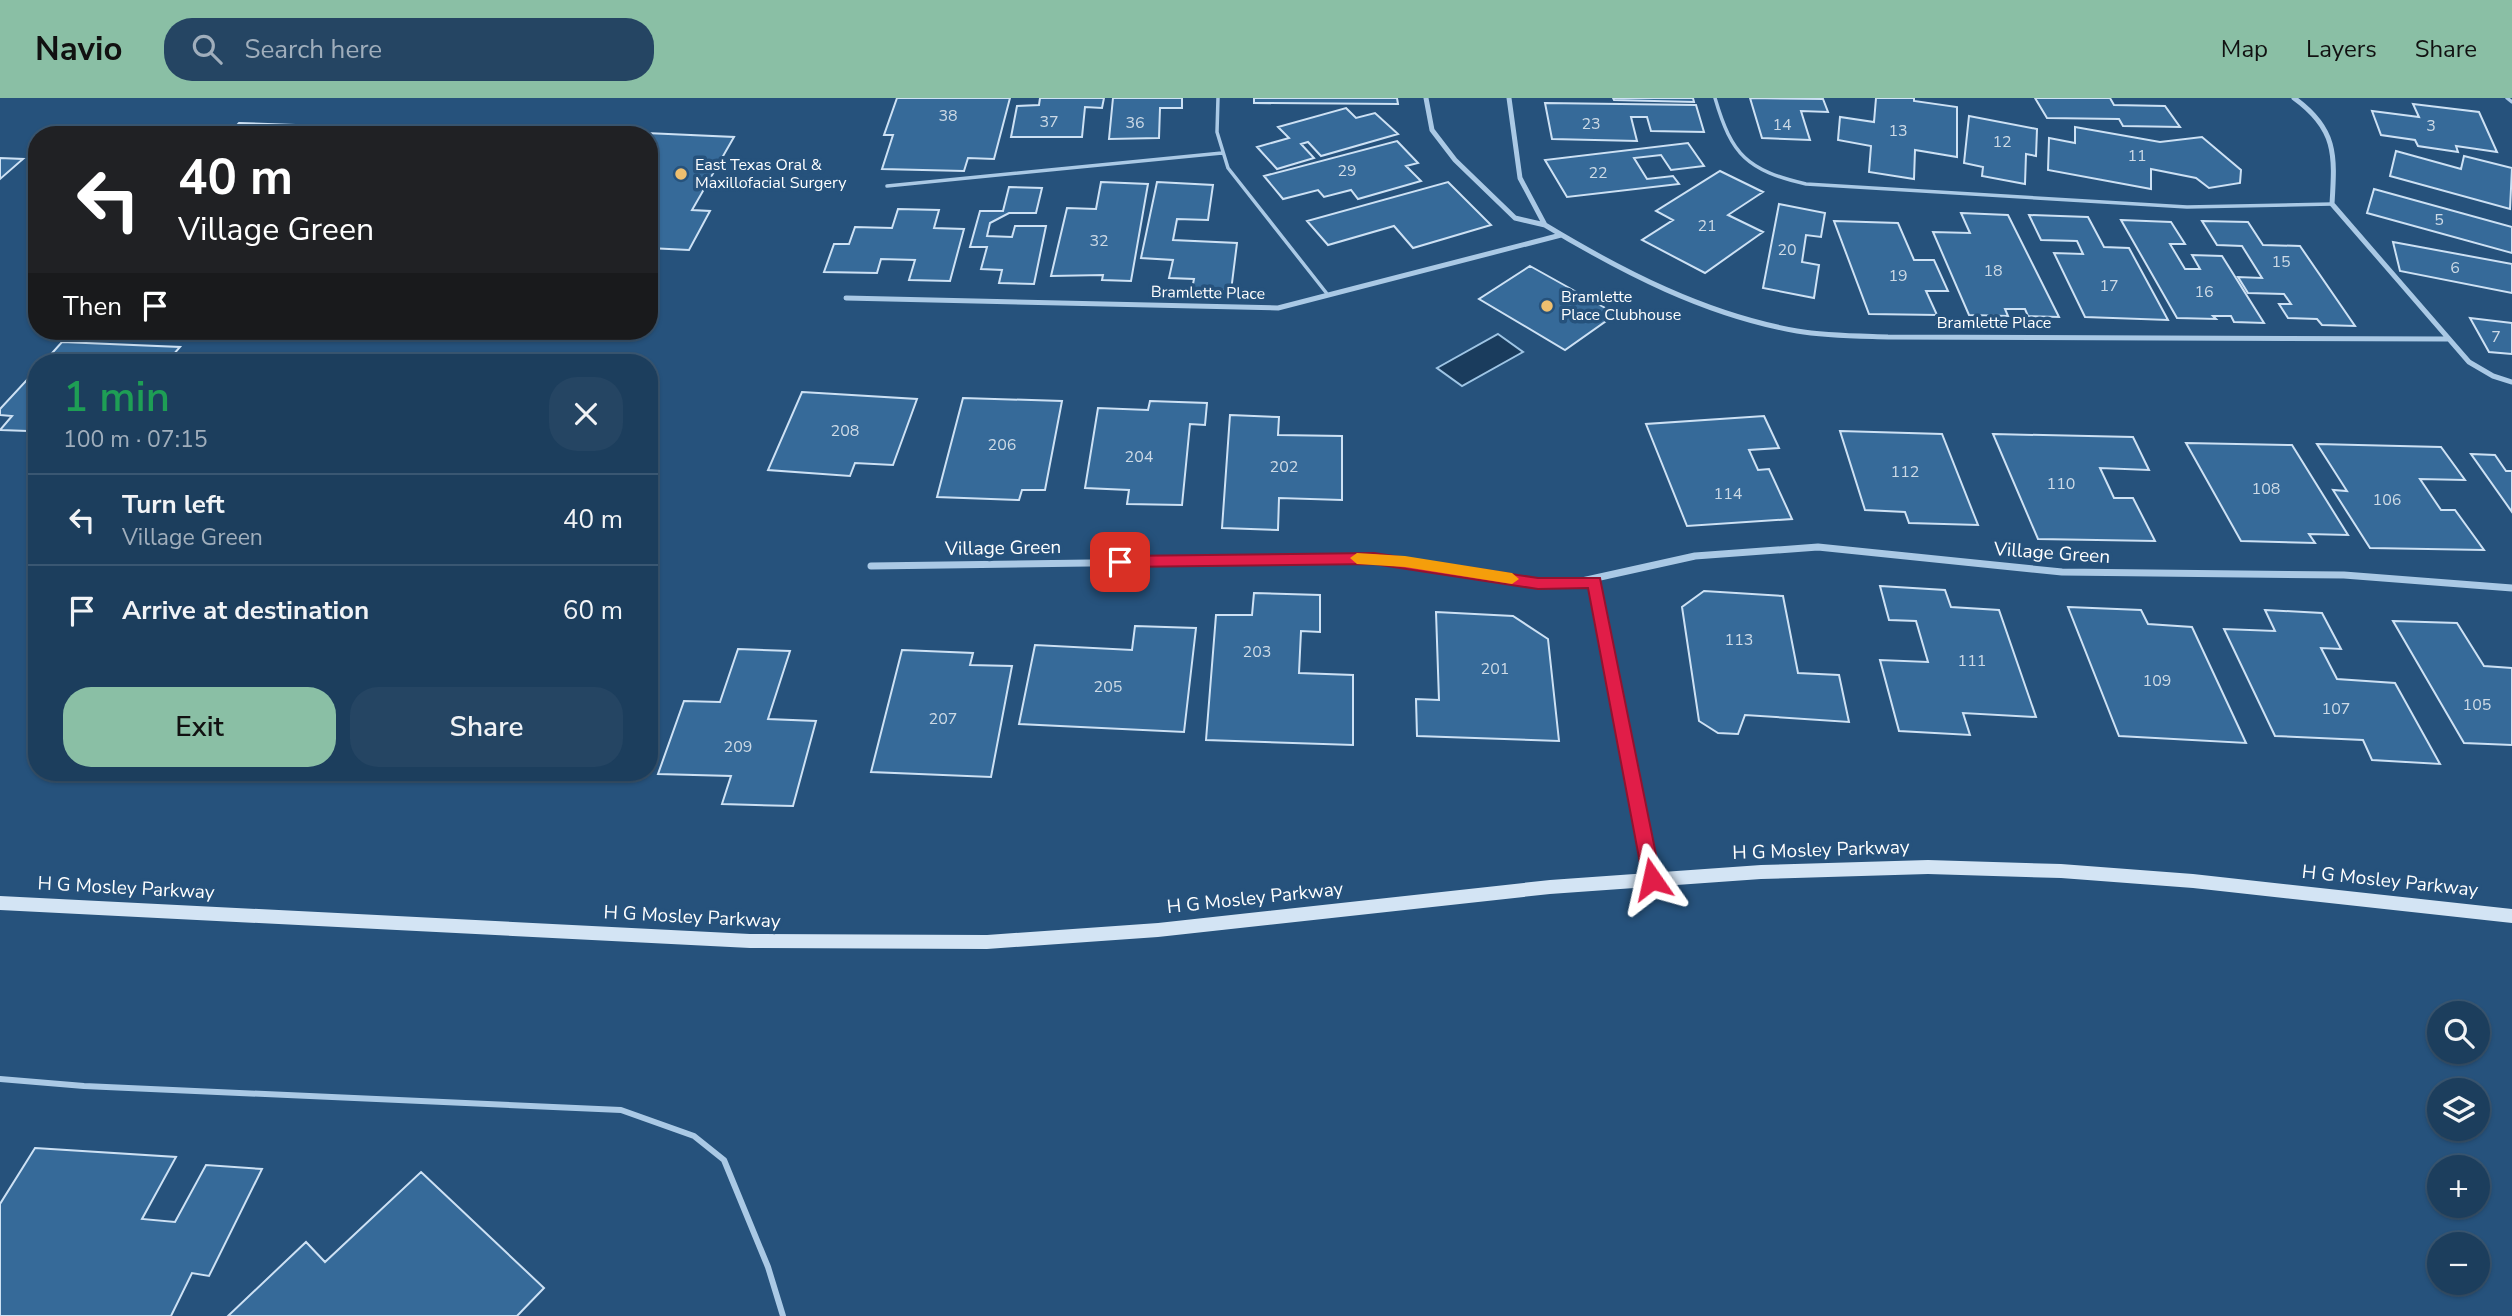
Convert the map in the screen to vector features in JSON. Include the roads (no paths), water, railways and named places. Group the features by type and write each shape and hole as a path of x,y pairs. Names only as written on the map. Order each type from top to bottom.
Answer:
{"main road":[{"name":"H G Mosley Parkway","path":"0,903 750,942 987,942 1158,930 1550,887 1652,879 1844,869 1990,868 2193,881 2512,916"}],"street":[{"name":"Bramlette Place","path":"1426,98 1432,131 1455,160 1516,218 1545,225 1622,269 1758,322 1797,331 1888,337 2447,339"},
{"name":"Bramlette Place","path":"1510,98 1520,178 1545,225"},
{"path":"2294,98 2319,118 2333,140 2332,204 2469,362 2512,382"},
{"name":"Bramlette Place","path":"846,298 1278,308 1561,235"},
{"name":"Village Green","path":"871,566 1363,558 1417,563 1538,584 1594,582 1671,561 1726,551 1834,546 1861,547 2021,570 2376,575 2512,588"},
{"path":"1594,582 1652,879"}],"lane":[{"path":"1218,98 1216,120 1222,153 1238,182 1328,295"},
{"path":"1715,98 1726,136 1742,159 1770,174 1806,184 2200,208 2332,204"},
{"path":"2507,98 2512,102"},
{"path":"887,186 1222,153"},
{"path":"0,1079 97,1087 621,1110 646,1117 694,1136 724,1160 768,1267 783,1316"}],"water":[{"path":"1498,334 1523,352 1462,386 1437,368"}],"place":[{"name":"East Texas Oral & Maxillofacial Surgery","path":"681,174"},
{"name":"Bramlette Place Clubhouse","path":"1547,306"}]}
